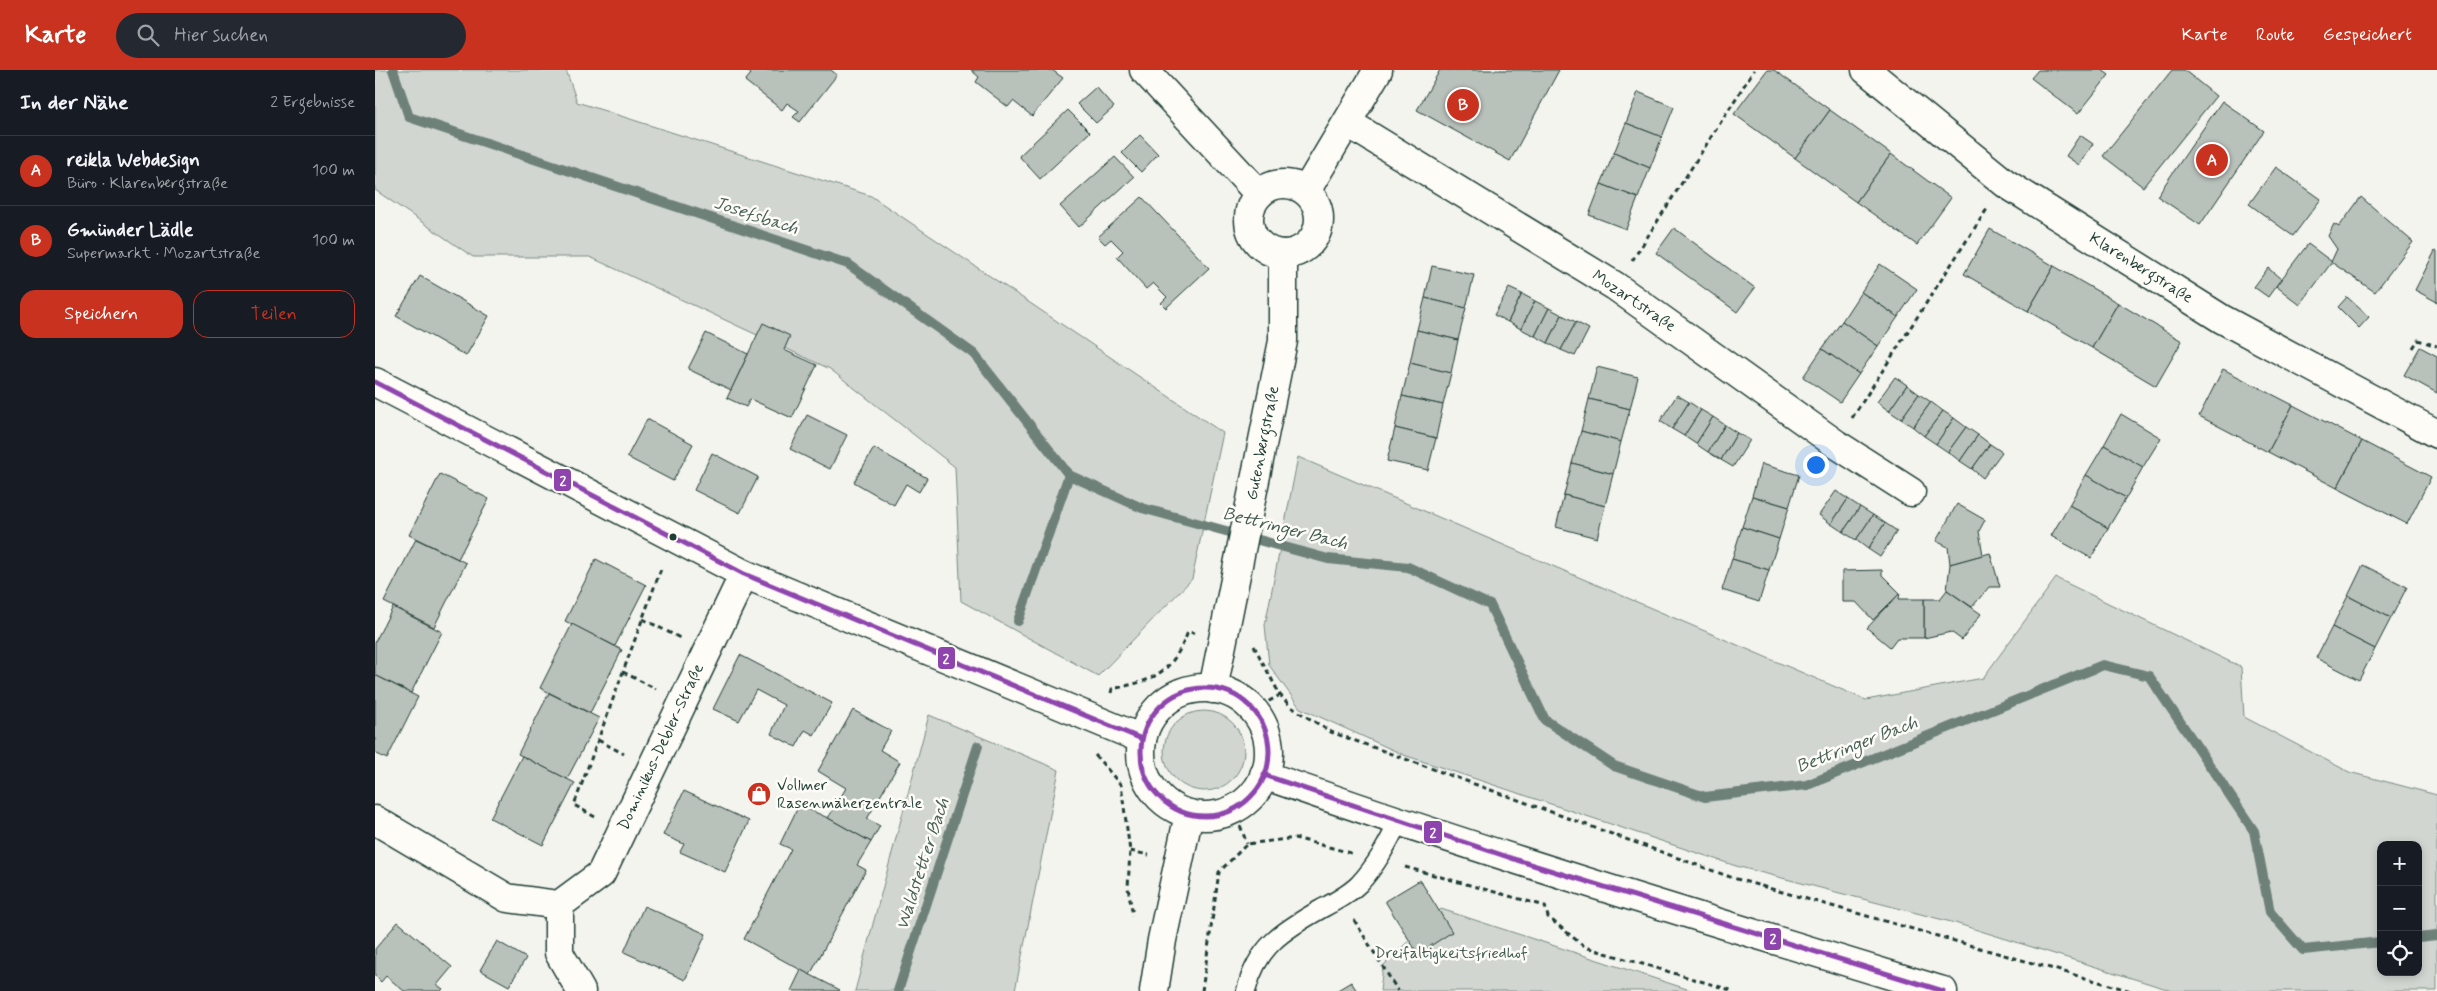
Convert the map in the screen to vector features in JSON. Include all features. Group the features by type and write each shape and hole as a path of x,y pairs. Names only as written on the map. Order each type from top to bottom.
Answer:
{"street":[{"path":"1143,70 1259,194"},
{"path":"1306,191 1379,70"},
{"name":"Klarenbergstraße","path":"1866,70 2005,183 2222,319 2437,434"},
{"name":"Mozartstraße","path":"1348,124 1615,286 1836,444 1911,492"},
{"path":"1291,184 1306,191 1315,202 1319,216 1317,231 1309,243 1297,251 1283,254 1270,250 1259,243 1251,231 1250,212 1259,194 1274,185 1291,184"},
{"name":"Gutenbergstraße","path":"1213,689 1283,341 1283,254"},
{"path":"375,382 744,574 1142,739"},
{"name":"Dominikus-Debler-Straße","path":"559,905 601,874 744,574"},
{"path":"1213,689 1231,694 1253,710 1263,725 1267,741 1268,758 1264,776 1252,795 1234,809 1212,815 1189,814 1171,806 1151,786 1143,768 1142,739 1151,717 1168,700 1190,690 1213,689"},
{"path":"1264,776 1398,823 1673,910 1943,991"},
{"path":"1154,991 1162,940 1189,814"},
{"path":"375,820 507,898 559,905 559,953 581,991"}],"lane":[{"path":"1246,991 1251,970 1279,935 1358,885 1379,860 1398,823"}],"path":[{"path":"1615,286 1754,70"},
{"path":"1836,444 2005,183"},
{"path":"2413,348 2418,340 2437,346"},
{"path":"621,832 574,805 673,537"},
{"path":"643,619 707,652"},
{"path":"1133,910 1128,888 1130,851 1121,785 1103,762 1093,753 1113,689 1144,682 1169,667 1181,650 1188,632 1255,646 1280,695 1291,707 1331,732 1733,878 2131,991"},
{"path":"1253,710 1280,695"},
{"path":"1234,809 1247,844"},
{"path":"1202,991 1219,872 1247,844 1295,838 1545,906 1548,917 1585,948 1734,991"},
{"path":"1340,898 1398,991"}],"green space":[{"path":"375,70 566,70 577,102 871,196 1223,433 1192,579 1098,676 961,601 955,467 830,369 590,257 473,257 375,190"},
{"path":"1298,457 1866,700 1983,678 2056,578 2241,667 2244,717 2349,772 2437,795 2437,991 2173,991 1955,923 1736,866 1404,755 1300,708 1269,665 1265,625"},
{"path":"1204,711 1219,714 1232,723 1241,736 1244,751 1241,766 1232,779 1219,788 1204,791 1189,788 1176,779 1167,766 1164,751 1167,736 1176,723 1189,714"},
{"path":"929,715 1059,770 1015,991 855,991"},
{"name":"Dreifaltigkeitsfriedhof","path":"1441,909 1693,991 1380,991 1383,966"}],"building":[{"path":"746,70 831,70 837,75 800,122 793,117 799,111 787,103 782,110 745,81 751,74"},
{"path":"971,70 1052,70 1063,78 1032,116 1013,101 1008,107 976,82 979,77"},
{"path":"1440,70 1559,70 1510,161 1417,110"},
{"path":"1767,70 1774,70 1830,110 1795,158 1734,114"},
{"path":"2038,70 2102,70 2109,75 2078,114 2031,78"},
{"path":"2172,70 2184,70 2216,96 2143,187 2103,156"},
{"path":"1096,87 1114,107 1096,123 1077,104"},
{"path":"1638,92 1674,107 1662,137 1626,123"},
{"path":"2222,101 2264,131 2200,225 2157,196"},
{"path":"1068,110 1090,132 1040,179 1019,156"},
{"path":"1830,110 1891,154 1856,202 1795,158"},
{"path":"1626,123 1662,137 1650,168 1614,153"},
{"path":"1140,135 1158,154 1141,172 1122,153"},
{"path":"2080,135 2093,144 2079,165 2066,156"},
{"path":"1614,153 1650,168 1638,198 1601,184"},
{"path":"1891,154 1951,198 1917,245 1856,202"},
{"path":"1115,157 1134,177 1079,227 1060,206"},
{"path":"2276,167 2321,199 2293,236 2249,204"},
{"path":"1601,184 1638,198 1626,229 1589,215"},
{"path":"1142,197 1209,268 1166,308 1161,303 1167,297 1153,283 1146,289 1117,257 1123,251 1111,239 1105,244 1098,237"},
{"path":"2361,197 2413,242 2375,292 2331,262 2337,249 2328,236 2334,224 2339,227"},
{"path":"1674,228 1755,288 1737,312 1656,253"},
{"path":"1990,229 2054,266 2028,311 1964,274"},
{"path":"2308,244 2332,262 2300,305 2276,286"},
{"path":"2435,251 2437,252 2437,302 2415,290"},
{"path":"1880,264 1917,289 1898,317 1861,292"},
{"path":"1432,266 1474,275 1466,308 1425,298"},
{"path":"2054,266 2118,303 2092,348 2028,311"},
{"path":"2268,268 2281,279 2268,297 2254,287"},
{"path":"420,276 489,316 466,356 396,316"},
{"path":"1509,288 1522,294 1508,322 1494,315"},
{"path":"1861,292 1898,317 1878,346 1842,321"},
{"path":"1522,294 1535,301 1521,329 1508,322"},
{"path":"2347,297 2369,317 2359,328 2338,307"},
{"path":"1425,298 1466,308 1458,340 1417,330"},
{"path":"1535,301 1549,308 1535,336 1521,329"},
{"path":"2118,303 2182,341 2156,386 2092,348"},
{"path":"1549,308 1562,315 1548,343 1535,336"},
{"path":"1562,315 1576,322 1561,350 1548,343"},
{"path":"1842,321 1878,346 1859,374 1822,349"},
{"path":"1576,322 1589,329 1575,356 1561,350"},
{"path":"763,323 790,336 784,350 817,365 792,418 750,399 746,407 727,398"},
{"path":"1417,330 1458,340 1451,373 1410,363"},
{"path":"706,333 748,354 731,390 688,369"},
{"path":"2420,347 2437,356 2437,393 2404,375"},
{"path":"1822,349 1859,374 1840,402 1803,377"},
{"path":"1410,363 1451,373 1443,405 1402,396"},
{"path":"1597,367 1638,377 1630,409 1589,399"},
{"path":"2223,369 2293,405 2268,452 2199,416"},
{"path":"1895,377 1907,385 1889,411 1877,402"},
{"path":"1907,385 1919,394 1901,419 1889,411"},
{"path":"1919,394 1931,402 1913,427 1901,419"},
{"path":"1677,395 1689,402 1672,429 1660,421"},
{"path":"1402,396 1443,405 1436,438 1395,428"},
{"path":"1589,399 1630,409 1621,442 1581,431"},
{"path":"1689,402 1701,410 1684,436 1672,429"},
{"path":"1931,402 1943,411 1924,436 1913,427"},
{"path":"2293,405 2362,441 2337,488 2268,452"},
{"path":"1701,410 1713,417 1696,444 1684,436"},
{"path":"1943,411 1954,418 1936,444 1924,436"},
{"path":"2121,414 2161,438 2143,467 2104,445"},
{"path":"807,415 847,435 830,469 790,449"},
{"path":"1713,417 1725,425 1708,452 1696,444"},
{"path":"1954,418 1966,427 1948,452 1936,444"},
{"path":"647,419 693,444 673,481 627,457"},
{"path":"1725,425 1737,433 1721,460 1708,452"},
{"path":"1966,427 1978,435 1960,461 1948,452"},
{"path":"1395,428 1436,438 1428,470 1387,461"},
{"path":"1581,431 1621,442 1613,474 1572,463"},
{"path":"1737,433 1750,440 1733,467 1721,460"},
{"path":"1978,435 1990,444 1972,469 1960,461"},
{"path":"2362,441 2431,477 2407,524 2337,488"},
{"path":"1990,444 2002,452 1983,478 1972,469"},
{"path":"2104,445 2143,467 2126,498 2086,475"},
{"path":"874,448 927,478 919,492 906,484 894,505 854,482"},
{"path":"712,453 758,477 740,513 694,490"},
{"path":"1572,463 1613,474 1605,506 1564,495"},
{"path":"1761,464 1799,475 1789,507 1752,496"},
{"path":"440,474 489,499 458,559 409,535"},
{"path":"2086,475 2126,498 2108,528 2069,505"},
{"path":"1836,491 1848,499 1831,524 1819,515"},
{"path":"1564,495 1605,506 1597,538 1556,527"},
{"path":"1752,496 1789,507 1779,539 1742,527"},
{"path":"1848,499 1860,507 1843,532 1831,524"},
{"path":"1957,504 1985,520 1979,531 1983,555 1950,564 1948,547 1936,541"},
{"path":"2069,505 2108,528 2091,558 2051,536"},
{"path":"1860,507 1873,515 1856,540 1843,532"},
{"path":"1873,515 1885,523 1868,549 1856,540"},
{"path":"1885,523 1897,531 1880,557 1868,549"},
{"path":"1742,527 1779,539 1769,570 1732,559"},
{"path":"416,539 466,563 434,627 384,602"},
{"path":"1990,553 2000,587 1989,587 1972,607 1947,590 1950,564"},
{"path":"596,559 646,585 615,646 565,621"},
{"path":"1732,559 1769,570 1759,602 1722,590"},
{"path":"2363,565 2407,587 2391,618 2348,596"},
{"path":"1882,570 1882,575 1900,593 1873,620 1856,602 1842,602 1842,571"},
{"path":"1947,590 1981,614 1962,640 1951,632 1924,638 1924,599 1940,599"},
{"path":"1900,593 1899,599 1924,599 1924,638 1897,638 1890,647 1867,628"},
{"path":"2348,596 2391,618 2375,649 2332,627"},
{"path":"393,607 442,632 411,693 375,675 375,642"},
{"path":"572,624 622,650 590,713 540,688"},
{"path":"2332,627 2375,649 2359,680 2316,658"},
{"path":"740,655 832,703 814,735 805,730 796,747 771,734 784,705 756,690 739,721 713,709"},
{"path":"375,675 418,697 387,759 375,753"},
{"path":"549,693 599,718 567,779 518,754"},
{"path":"853,710 891,731 880,750 900,762 867,819 880,826 871,842 828,818 846,788 818,771"},
{"path":"522,756 575,783 543,845 490,818"},
{"path":"684,791 749,821 725,872 680,852 684,844 663,835"},
{"path":"799,805 828,818 871,842 857,865 866,870 810,975 744,939 791,849 780,844"},
{"path":"1420,880 1452,932 1418,954 1385,901"},
{"path":"644,906 706,934 685,980 624,952"},
{"path":"398,922 452,967 437,985 443,989 441,991 404,991 386,976 381,982 375,976 375,949"},
{"path":"497,941 526,958 509,986 480,970"},
{"path":"801,970 840,990 791,991"},
{"path":"1351,982 1357,991 1336,991"}],"waterway":[{"name":"Bettringer Bach","path":"393,70 409,117 848,264 974,354 1069,475 1142,508 1328,559 1408,567 1490,605 1545,720 1614,766 1705,797 1807,785 2103,665 2149,676 2254,831 2270,912 2303,950 2377,942"},
{"name":"Waldstetter Bach","path":"1018,621 1069,475"},
{"name":"Waldstetter Bach","path":"898,991 978,746"},
{"name":"Bettringer Bach","path":"2422,938 2437,936"}],"transit line":[{"name":"2","path":"375,382 744,574 1142,739"},
{"name":"2","path":"1205,688 1229,693 1250,707 1264,728 1269,752 1264,776 1250,797 1229,811 1205,816 1181,811 1160,797 1146,776 1141,752 1146,728 1160,707 1181,693 1205,688"},
{"name":"2","path":"1264,775 1517,860 1943,991"}],"place":[{"name":"Gmünder Lädle","path":"1463,105"},
{"name":"reikla Webdesign","path":"2212,160"},
{"name":"Vollmer Rasenmäherzentrale","path":"759,794"}],"water label":[{"name":"Josefsbach","path":"756,216"}]}
